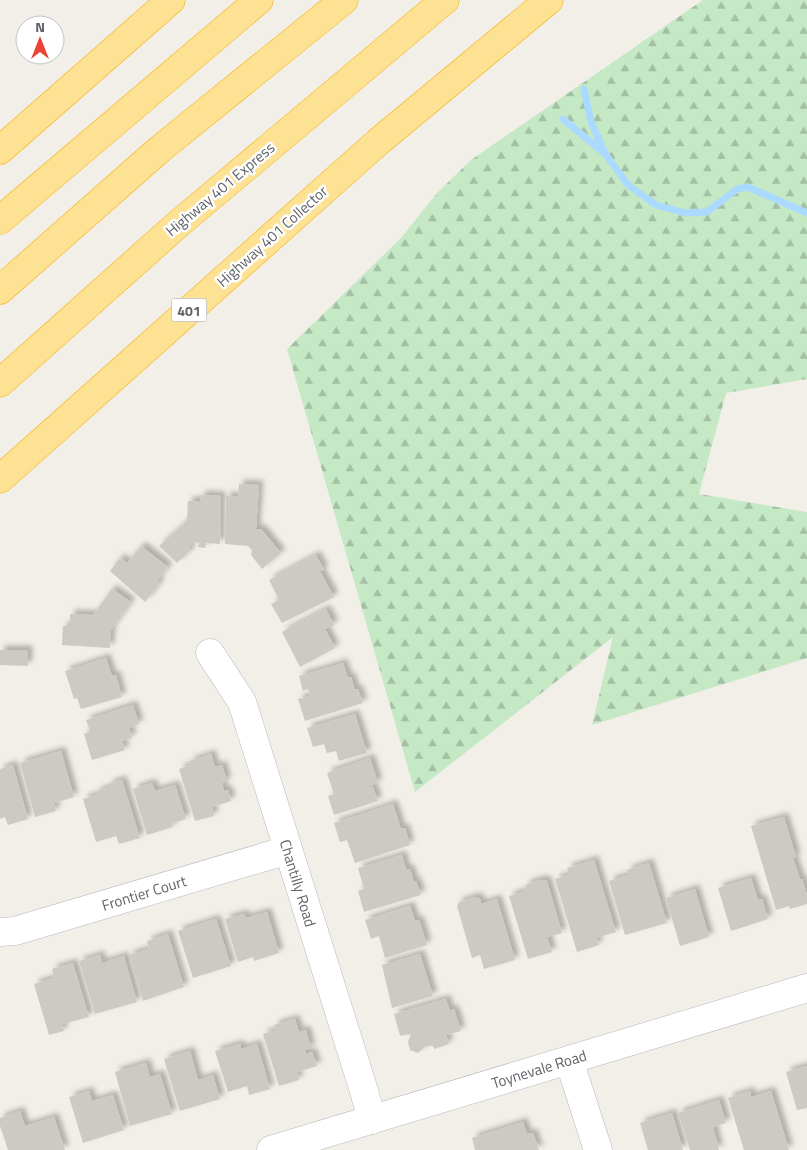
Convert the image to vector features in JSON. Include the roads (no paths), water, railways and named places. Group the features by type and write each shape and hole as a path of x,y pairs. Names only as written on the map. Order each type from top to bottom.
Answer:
{"highway":[{"path":"0,150 170,0"},
{"path":"0,220 259,0"},
{"path":"0,290 160,149 344,0"},
{"name":"Highway 401 Express","path":"0,383 177,225 445,0"},
{"name":"Highway 401 Collector","path":"0,479 378,142 549,0"}],"street":[{"name":"Chantilly Road","path":"210,653 242,702 372,1120"},
{"name":"Frontier Court","path":"0,932 15,931 288,850"},
{"name":"Toynevale Road","path":"271,1150 807,988"},
{"path":"569,1060 598,1150"}],"waterway":[{"path":"584,89 591,122 606,155 628,185 656,205 685,213 707,212 737,189 748,187 807,213"},
{"path":"563,119 604,153"}]}
